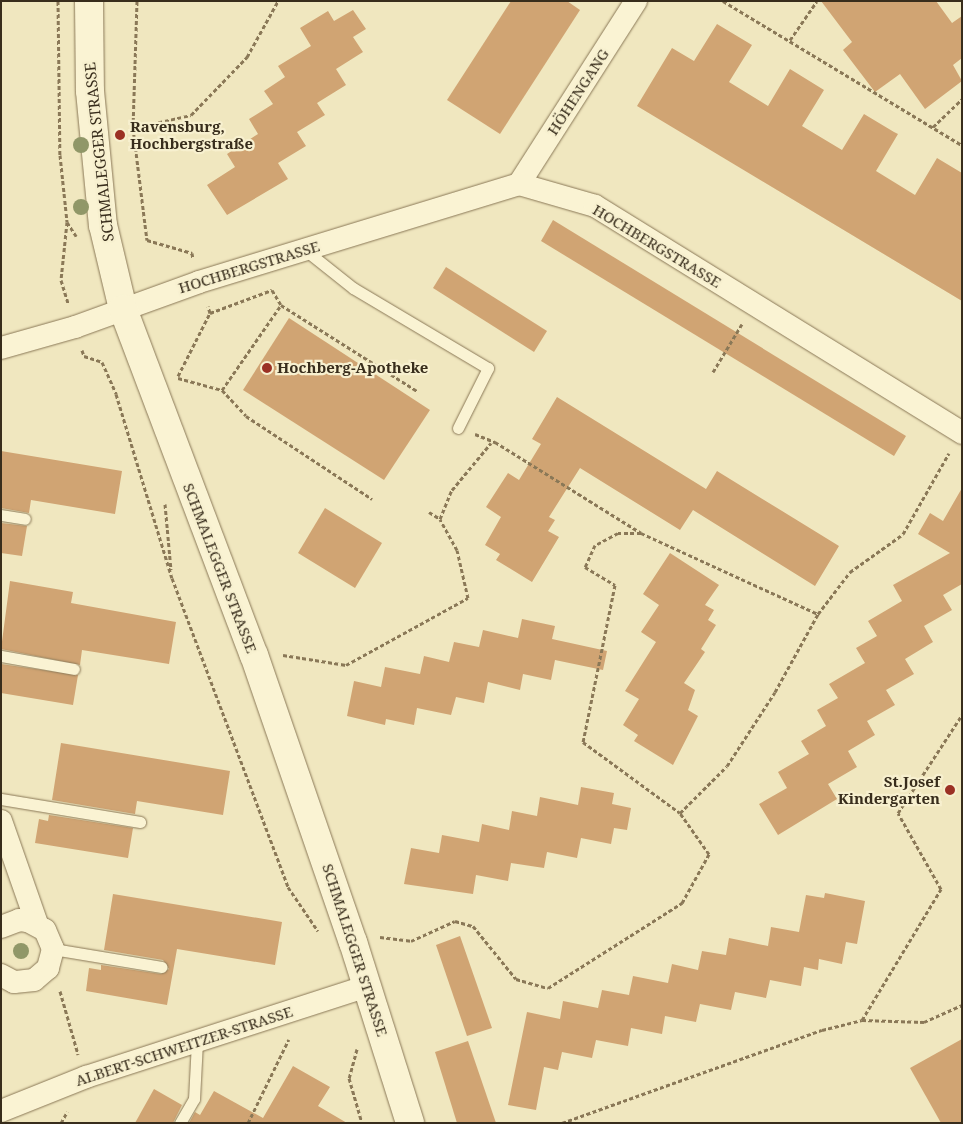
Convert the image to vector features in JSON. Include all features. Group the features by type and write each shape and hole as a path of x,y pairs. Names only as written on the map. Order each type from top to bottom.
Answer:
{"street":[{"name":"SCHMALEGGER STRASSE","path":"89,1 90,91 104,225 123,309 254,655 368,986 410,1123"},
{"name":"HÖHENGANG","path":"519,184 636,1"},
{"name":"HOCHBERGSTRASSE","path":"1,348 75,327 199,282 519,184 595,206 961,433"},
{"path":"1,821 38,924"},
{"path":"1,927 19,920 38,924 45,930 52,954 34,980 14,982 1,975"},
{"name":"ALBERT-SCHWEITZER-STRASSE","path":"1,1111 86,1077 368,986"}],"lane":[{"path":"304,249 353,288 488,368 459,426"},
{"path":"1,515 25,519"},
{"path":"1,656 74,669"},
{"path":"1,799 140,822"},
{"path":"52,954 162,967"},
{"path":"180,1123 194,1099 197,1042"}],"path":[{"path":"58,1 60,155 67,222 61,280 84,356 102,362 116,394 172,578 285,878 321,935"},
{"path":"137,1 133,128 147,240 192,253 199,282 210,313"},
{"path":"133,128 191,115 247,57 278,1"},
{"path":"723,1 962,145"},
{"path":"790,40 817,1"},
{"path":"933,127 962,99"},
{"path":"372,499 246,416 222,390 177,378 183,359 210,313 272,290 281,305 417,391"},
{"path":"713,372 753,304"},
{"path":"222,390 281,305"},
{"path":"459,426 491,443 496,442 641,533 818,614"},
{"path":"680,813 727,766 775,692 818,614 850,572 903,534 961,433"},
{"path":"440,519 452,490 491,443"},
{"path":"254,655 346,665 468,598 457,550 440,519 429,512"},
{"path":"353,942 370,936 411,941 456,921 473,926 516,979 548,988 682,903 709,854 680,813 583,742 615,585 585,567 594,545 618,533 641,533"},
{"path":"862,1020 941,889 898,813 962,715"},
{"path":"52,954 86,1077"},
{"path":"562,1123 822,1030 862,1020 924,1022 962,1005"},
{"path":"248,1123 282,1058 300,1008"},
{"path":"359,1041 349,1078 362,1123"}],"building":[{"path":"511,1 567,1 580,10 500,134 447,100"},
{"path":"821,1 936,1 952,23 962,16 962,58 953,65 962,81 925,109 900,74 875,92 843,50 852,42"},
{"path":"353,10 366,29 353,37 363,52 336,69 346,85 317,103 325,115 297,132 306,146 278,163 288,179 227,215 207,185 235,167 227,154 258,134 249,119 273,104 264,91 285,77 278,66 311,46 300,28 328,11 334,21"},
{"path":"717,24 752,45 729,82 768,106 790,69 824,90 802,126 842,150 864,114 898,134 876,171 915,195 937,158 962,173 962,301 637,106 672,48 694,61"},
{"path":"553,220 906,436 894,456 541,241"},
{"path":"446,267 547,331 534,352 433,288"},
{"path":"289,318 430,410 384,480 243,390"},
{"path":"557,397 706,489 717,471 839,546 815,586 693,510 680,530 580,468 549,517 555,520 548,531 559,537 532,582 496,560 500,554 485,545 501,517 486,507 508,473 519,480 541,444 532,439"},
{"path":"1,451 122,471 115,514 31,500 29,513 1,508"},
{"path":"962,488 962,584 943,595 952,610 924,626 933,642 905,659 914,674 886,690 895,705 867,721 875,735 848,751 857,767 828,784 837,799 778,835 759,804 787,788 778,772 809,754 801,741 826,726 817,710 838,698 829,684 865,663 856,648 877,636 868,621 902,601 893,585 950,553 918,534 930,513 943,521"},
{"path":"325,508 382,543 355,588 298,553"},
{"path":"1,523 27,526 22,556 1,553"},
{"path":"670,553 719,585 705,605 714,610 708,620 716,625 701,649 705,652 684,683 695,690 688,710 698,716 673,765 634,741 638,735 623,725 639,699 625,691 656,642 641,632 659,605 643,594"},
{"path":"10,581 73,592 71,603 176,622 169,664 82,650 80,665 1,649"},
{"path":"522,619 555,626 552,639 607,651 603,670 555,660 551,680 523,674 520,690 488,682 484,703 456,697 451,715 417,708 414,725 386,719 385,725 347,716 354,681 381,687 385,667 420,674 424,656 449,662 454,642 479,647 483,630 518,638"},
{"path":"1,664 78,675 73,705 1,693"},
{"path":"61,743 230,771 223,815 137,801 135,814 52,800"},
{"path":"581,787 614,793 612,804 631,808 627,830 614,828 611,844 581,838 577,858 547,852 544,868 511,863 508,881 476,875 473,894 404,884 411,848 439,853 442,835 479,842 482,824 509,830 512,811 537,816 540,797 578,805"},
{"path":"49,815 133,828 128,858 35,843 39,819 48,821"},
{"path":"825,893 865,901 857,944 846,942 842,964 819,959 818,970 804,967 801,986 770,980 766,998 735,992 731,1010 700,1004 696,1022 665,1016 662,1034 631,1028 628,1046 596,1040 592,1058 562,1052 558,1070 544,1067 536,1110 508,1105 527,1012 560,1019 563,1001 598,1008 602,990 629,995 633,976 668,983 672,964 698,970 702,951 726,955 729,938 768,946 771,927 799,932 806,895 824,898"},
{"path":"113,894 282,922 275,965 177,949 167,1005 86,991 89,968 101,970 101,965 161,974 169,969 163,960 104,950"},
{"path":"460,936 492,1028 467,1036 436,945"},
{"path":"962,1039 962,1123 941,1123 910,1068"},
{"path":"468,1041 496,1123 457,1123 435,1052"},
{"path":"293,1066 330,1087 318,1106 347,1123 189,1123 195,1112 200,1115 214,1091 263,1118"},
{"path":"154,1089 182,1105 173,1123 135,1123"}],"place":[{"name":"Ravensburg, Hochbergstraße","path":"120,135"},
{"name":"Hochberg-Apotheke","path":"267,368"},
{"name":"St.Josef Kindergarten","path":"950,790"}]}
